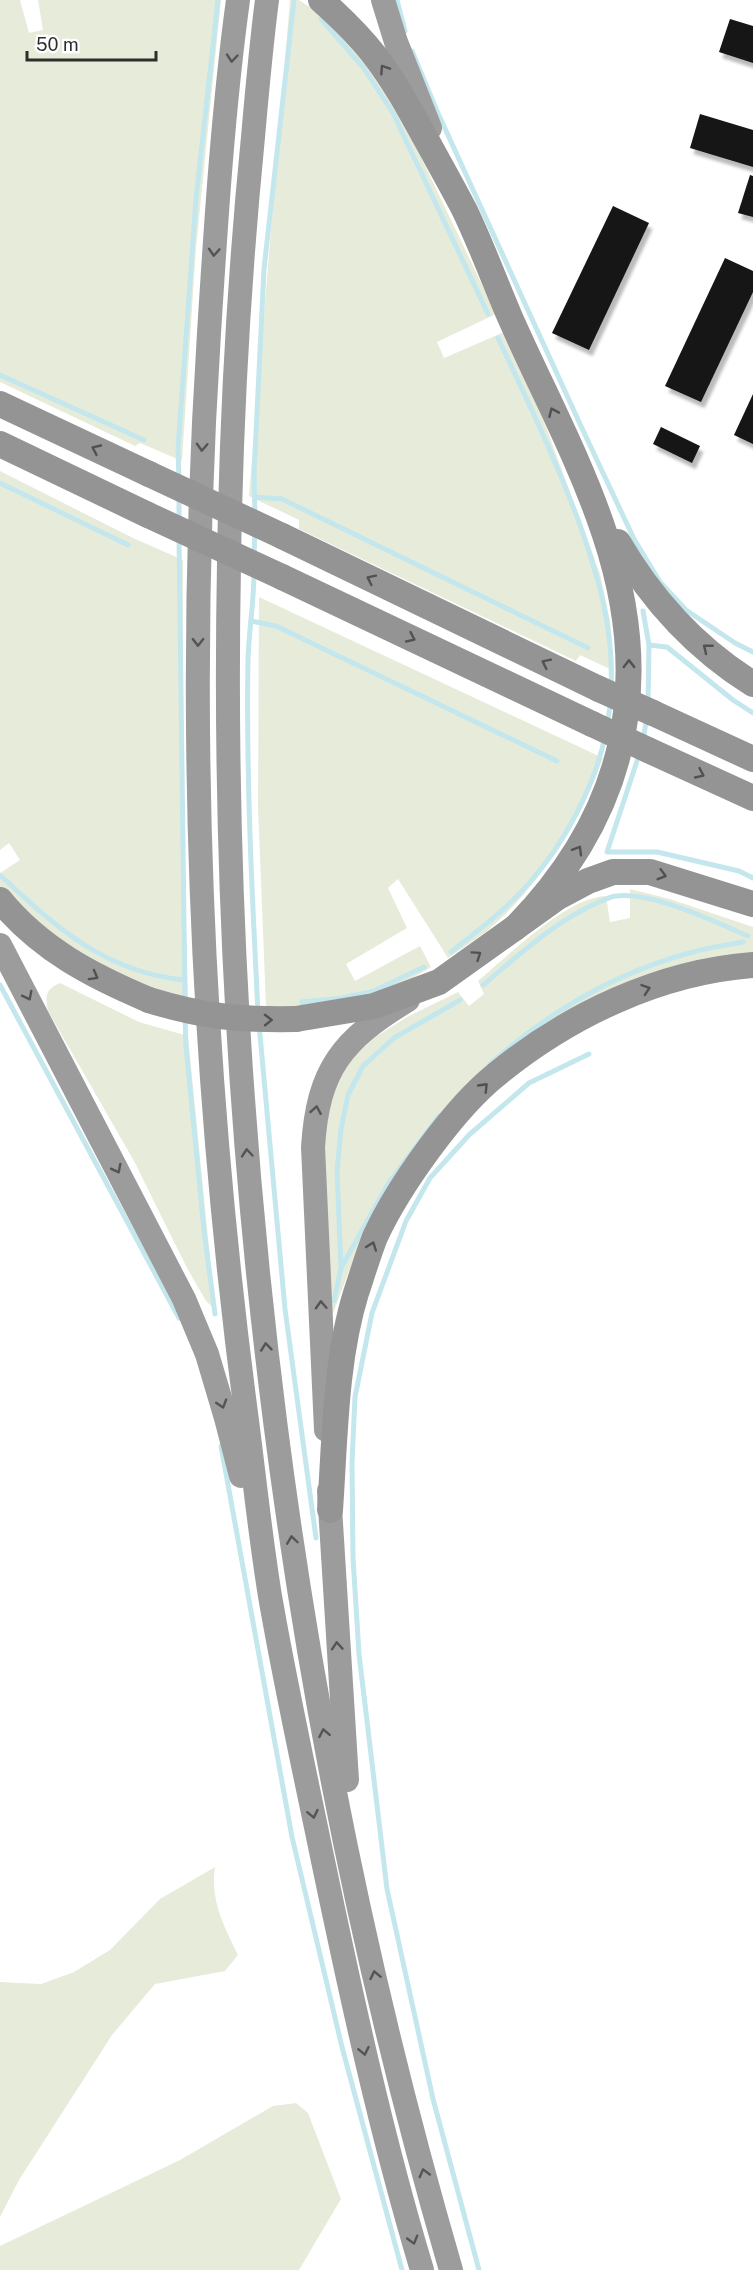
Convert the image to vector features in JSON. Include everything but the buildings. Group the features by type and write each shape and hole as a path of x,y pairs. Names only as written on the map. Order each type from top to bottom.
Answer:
{"highway":[{"path":"238,0 215,242 201,456 198,655 200,803 204,945 215,1120 231,1299 269,1592"},
{"path":"267,0 243,245 231,466 227,747 233,950 244,1120 272,1400 323,1732 400,2088 451,2270"},
{"path":"321,0 343,20 381,66 407,104 465,211"},
{"path":"383,0 419,101 605,532 625,609 630,667 625,726 610,782 587,835 555,884 515,928"},
{"path":"0,404 282,536 599,689 753,759"},
{"path":"0,444 753,798"},
{"path":"578,465 634,571 660,604 690,635 753,684"},
{"path":"357,1893 342,1725 313,1147 316,1108 321,1090 332,1066 357,1035 385,1014 439,982 558,897 588,881 625,870 644,871 753,904"},
{"path":"0,900 38,939 62,958 105,982 184,1011 221,1018 297,1019 374,1006 439,982"},
{"path":"0,945 184,1299 207,1354 226,1418 269,1592 297,1738 373,2094 422,2270"},
{"path":"330,1510 341,1367 355,1294 376,1237 401,1192 430,1149 462,1109 496,1075 534,1047 592,1012 630,994 675,979 753,964"}],"green space":[{"path":"0,0 20,0 29,33 43,30 38,0 221,0 196,248 182,461 140,443 135,446 0,382"},
{"path":"290,0 299,0 320,14 370,66 396,105 496,314 437,342 444,358 504,332 546,427 600,574 610,621 614,671 580,655 576,661 299,529 299,520 249,496"},
{"path":"0,471 133,538 183,560 182,783 188,999 153,987 140,990 79,962 0,892 0,873 20,860 9,843 0,850"},
{"path":"259,597 603,758 582,807 555,852 524,895 486,932 448,958 398,879 388,888 407,928 346,964 355,981 420,946 431,967 401,985 323,1009 266,1007 258,807"},
{"path":"630,889 670,899 753,927 753,955 587,1003 391,1186 357,1250 332,1316 323,1129 335,1085 353,1057 377,1036 407,1017 458,992 469,1006 484,994 478,981 521,943 574,906 606,896 610,922 630,918"},
{"path":"60,983 139,1022 188,1036 215,1309 206,1301 187,1268 134,1161 48,1011 47,994 51,988"},
{"path":"215,1867 216,1902 238,1955 225,1971 155,1984 112,2035 19,2180 0,2217 0,1982 41,1984 74,1972 110,1950 160,1899"},
{"path":"296,2103 308,2113 341,2199 299,2270 0,2270 0,2246 180,2160 273,2106"}],"waterway":[{"path":"179,480 178,449 196,199 218,0"},
{"path":"255,515 254,474 264,269 294,0"},
{"path":"397,0 405,31"},
{"path":"321,19 363,67 393,113 488,314"},
{"path":"412,51 437,111 634,539 660,582 686,610 735,643 753,652"},
{"path":"498,338 559,472 591,558 607,621 611,686"},
{"path":"0,375 144,440"},
{"path":"0,483 128,545"},
{"path":"179,495 179,522"},
{"path":"255,497 282,499 588,648"},
{"path":"254,557 255,530"},
{"path":"179,537 185,1002"},
{"path":"254,572 248,659 248,747 258,1012"},
{"path":"643,611 649,645 648,702"},
{"path":"251,621 276,626 557,761"},
{"path":"649,645 667,647 733,700 753,713"},
{"path":"607,724 611,701"},
{"path":"643,740 647,717"},
{"path":"451,952 512,901 543,867 566,832 586,794 605,736"},
{"path":"639,755 607,852 657,852 739,871 753,878"},
{"path":"1,876 63,930 106,957 130,968 184,980"},
{"path":"483,985 552,929 583,910 614,896 647,898 665,903 748,936"},
{"path":"489,1065 559,1011 611,983 665,960 743,942"},
{"path":"304,1010 302,1002 342,998 374,991 424,967"},
{"path":"0,985 179,1318"},
{"path":"334,1301 341,1268 337,1171 341,1129 348,1095 363,1066 394,1038 460,1000"},
{"path":"185,1017 204,1230 215,1314"},
{"path":"259,1024 285,1309 316,1538"},
{"path":"479,2270 433,2099 387,1889 359,1654 353,1558 352,1463 355,1397 372,1313 406,1221 430,1178 469,1135 529,1083 589,1054"},
{"path":"341,1268 388,1184 439,1116"},
{"path":"221,1446 292,1837 342,2047 402,2270"}]}
